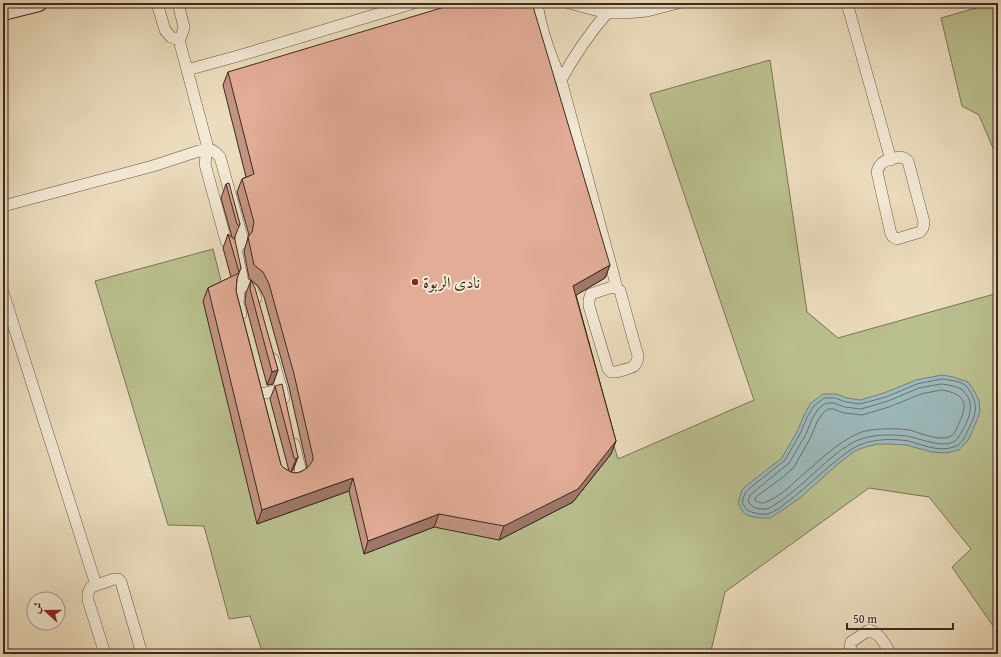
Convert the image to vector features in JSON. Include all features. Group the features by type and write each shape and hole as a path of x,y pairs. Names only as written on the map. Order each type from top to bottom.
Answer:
{"main road":[{"path":"3,12 39,3"}],"street":[{"path":"157,3 165,30 171,37 179,40"},
{"path":"178,3 184,27 179,40 208,148 205,164 226,241 236,249 243,282 239,292 238,303 244,326"},
{"path":"187,70 240,56 414,3"},
{"path":"537,3 544,36 561,80 617,288 620,291 638,356 637,362 634,366 615,373 608,369 589,306 589,300 591,294 612,287 617,288"},
{"path":"569,3 606,13 647,11 678,3"},
{"path":"847,3 891,160"},
{"path":"561,80 582,45 606,13"},
{"path":"3,206 153,166 208,148 220,157 242,238 236,249"},
{"path":"899,157 908,161 924,222 923,228 920,232 897,239 891,234 877,172 878,167 882,162 891,160 899,157"},
{"path":"243,282 252,289 259,306"},
{"path":"3,292 96,585"},
{"path":"270,348 287,412"},
{"path":"261,394 282,389"},
{"path":"281,469 282,476 287,479 298,477 301,472 292,435"},
{"path":"105,654 88,600 88,593 91,587 114,579 118,579 121,582 142,654"},
{"path":"853,654 850,647 851,642 870,630 876,632 880,636 890,654"}],"green space":[{"path":"993,3 998,3 998,160 979,115 962,106 941,18"},
{"path":"770,60 807,312 838,338 998,293 998,633 952,567 971,549 929,497 869,488 725,592 711,651 713,654 263,654 250,616 229,619 204,526 168,525 95,281 213,249 227,305 217,326 289,486 564,286 618,459 754,400 650,94"}],"water":[{"path":"942,375 968,382 979,400 980,412 975,425 969,439 959,450 946,453 932,452 906,445 889,444 878,444 865,447 855,451 839,463 800,498 770,518 749,516 743,512 738,503 742,490 782,458 811,403 823,394 836,394 847,398 860,400 884,393 916,380"}],"building":[{"name":"نادى الربوة","path":"458,3 532,3 610,265 573,286 616,441 578,489 504,526 439,514 368,541 353,478 262,510 208,288 239,273 236,291 281,465 291,472 300,472 309,466 313,460 313,457 294,374 269,284 263,272 254,265 248,237 252,232 254,222 242,179 254,174 228,72"},
{"path":"229,183 240,224 239,226 237,224 226,184"},
{"path":"228,234 235,240 241,268 239,272"},
{"path":"251,280 255,288 278,370 272,372 250,289"},
{"path":"282,384 298,457 296,459 294,458 275,386"}],"place":[{"name":"نادى الربوة","path":"415,282"}]}
